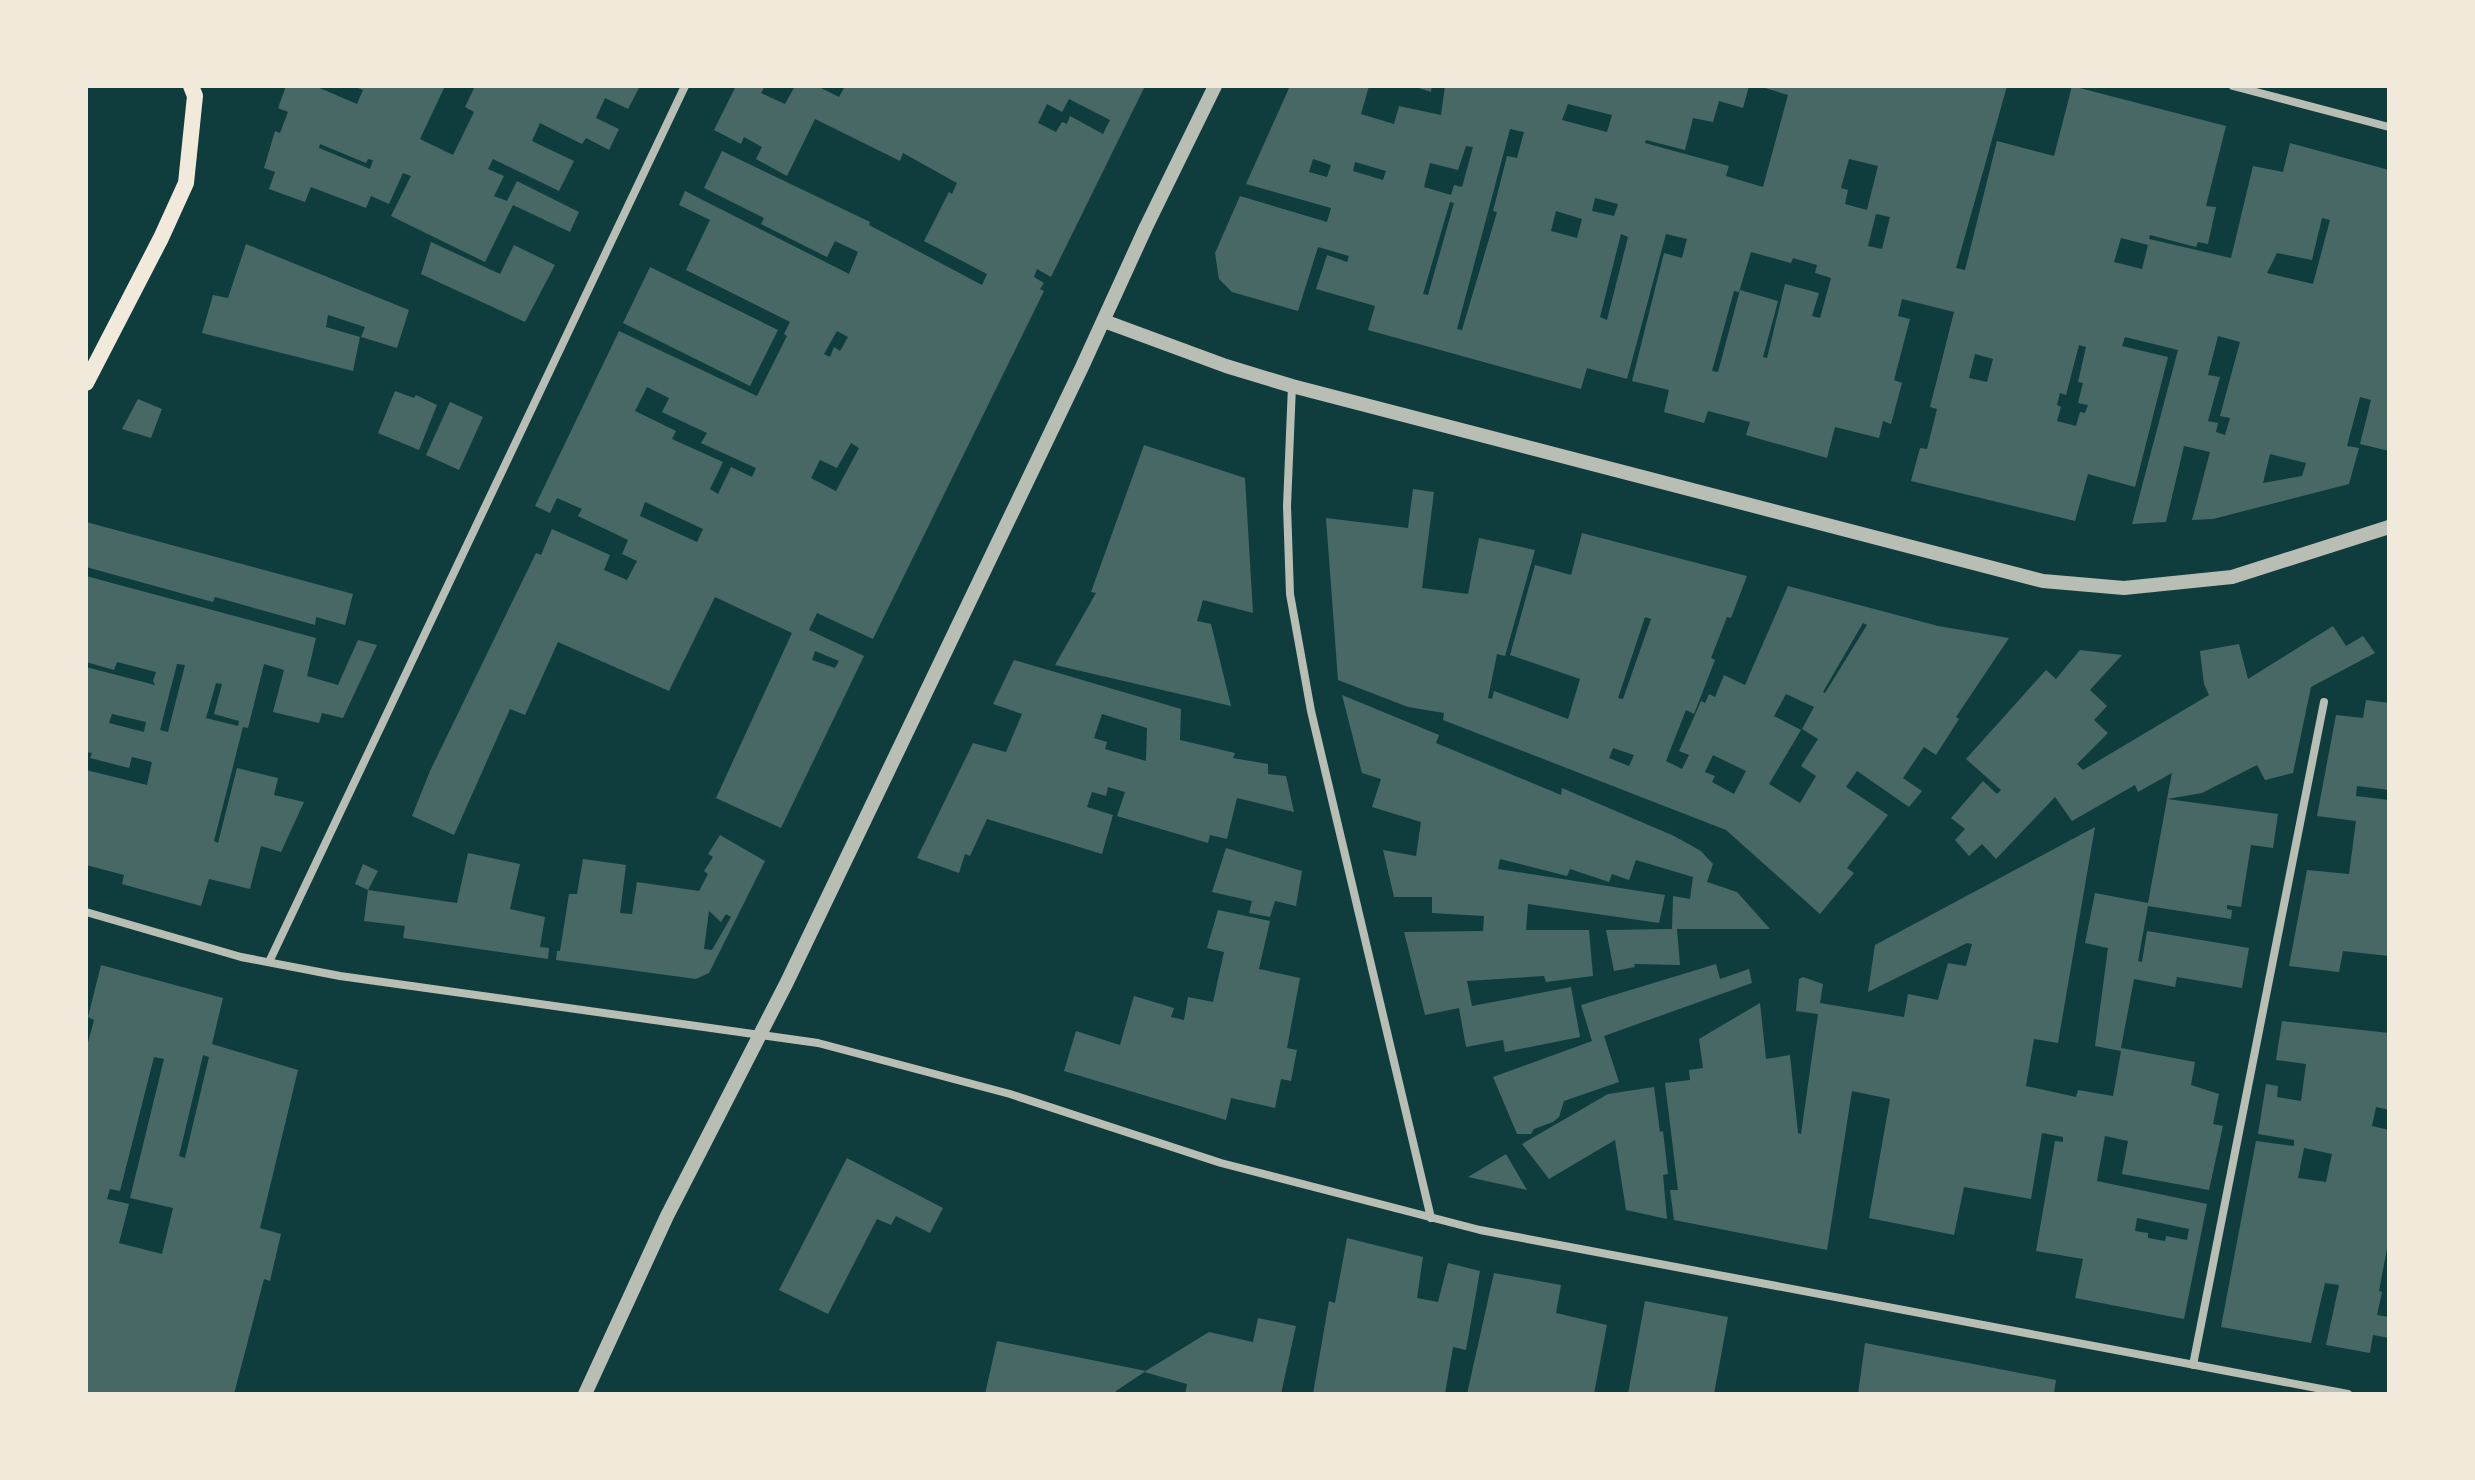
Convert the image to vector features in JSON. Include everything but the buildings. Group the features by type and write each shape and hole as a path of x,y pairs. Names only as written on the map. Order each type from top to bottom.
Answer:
{"main road":[{"path":"86,383 186,183 195,96 191,86"}],"street":[{"path":"269,962 685,86"},
{"path":"585,1394 667,1216 761,1035 1215,86"},
{"path":"2233,86 2389,127"},
{"path":"1104,321 1226,366 1292,386 2043,581 2124,588 2232,577 2389,527"},
{"path":"1292,386 1287,506 1290,594 1311,711 1431,1218"},
{"path":"2193,1365 2324,702"},
{"path":"86,912 241,957 340,976 818,1043 1010,1094 1221,1163 1480,1230 2348,1394"}]}
